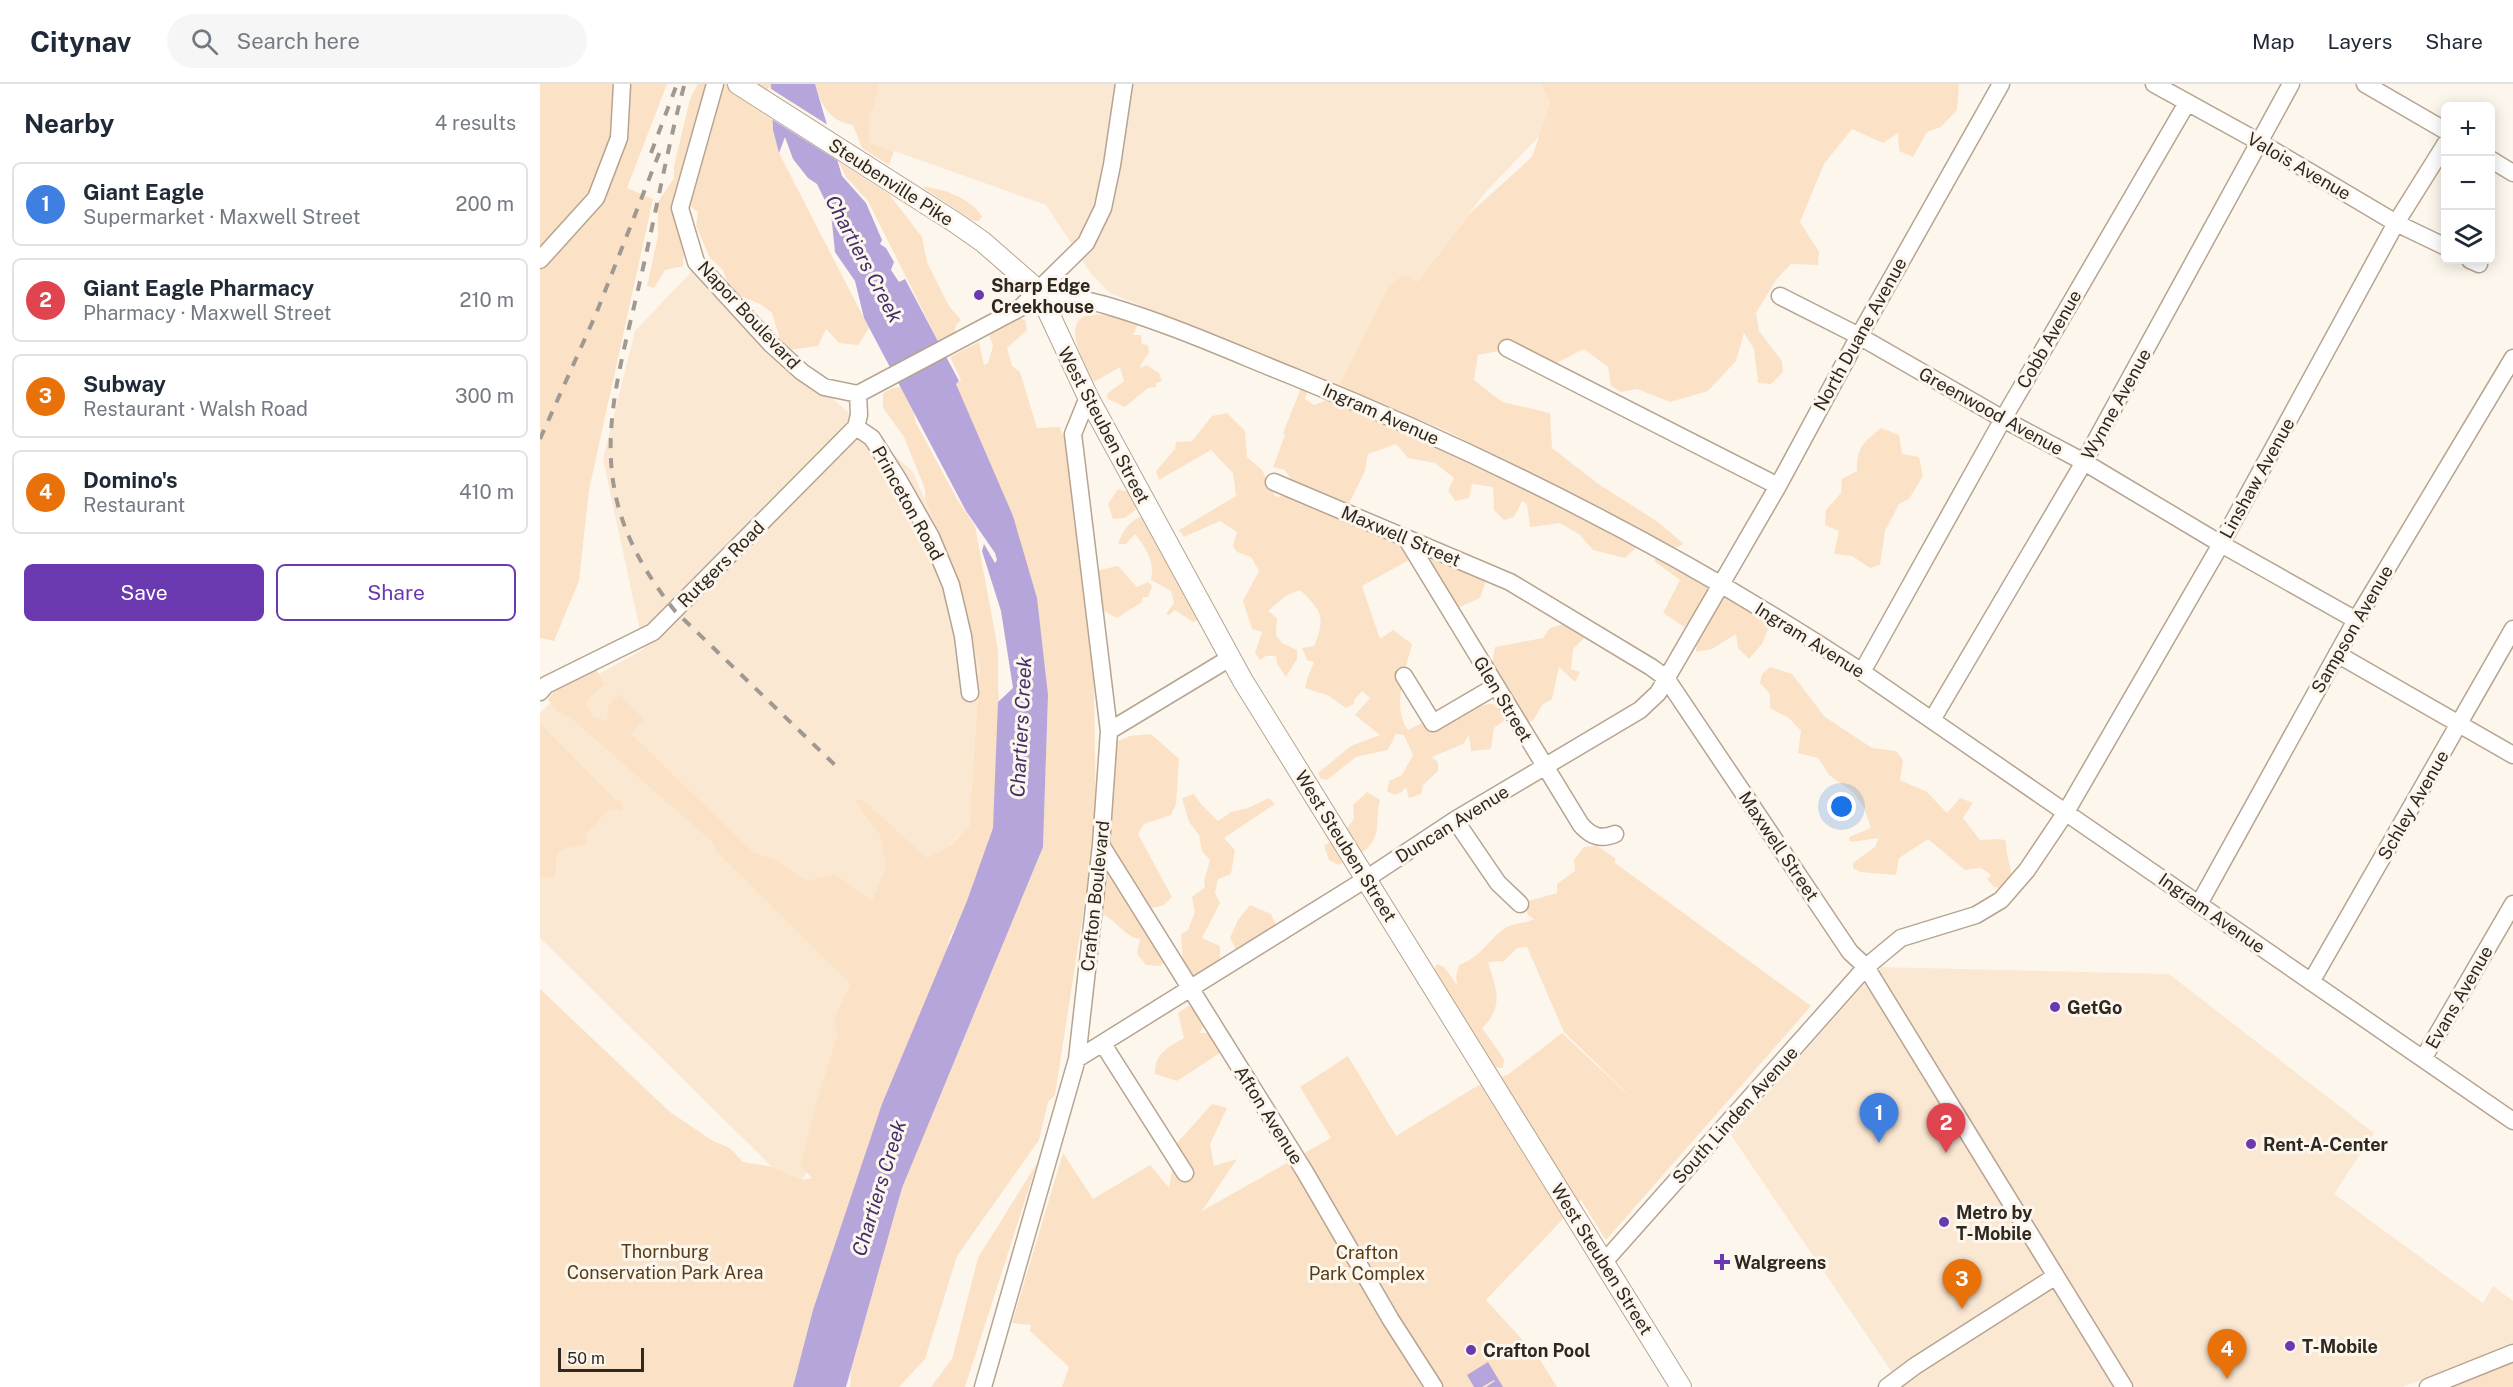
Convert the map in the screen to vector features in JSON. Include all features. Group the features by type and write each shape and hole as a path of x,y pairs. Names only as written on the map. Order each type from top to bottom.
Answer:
{"main road":[{"name":"Steubenville Pike","path":"738,84 956,223 1011,265 1038,290"},
{"name":"West Steuben Street","path":"1038,290 1088,397 1230,658 1681,1387"}],"street":[{"path":"540,260 596,198 619,138 622,84"},
{"name":"Napor Boulevard","path":"715,84 680,208 696,262 771,344 802,372 824,387 864,391"},
{"path":"856,428 864,391 1020,308 1086,243 1103,208 1124,84"},
{"name":"North Duane Avenue","path":"1720,585 1778,486 1859,336 2001,84"},
{"name":"Valois Avenue","path":"2154,84 2261,143 2397,223 2441,245"},
{"name":"Wynne Avenue","path":"1932,720 2084,462 2292,84"},
{"path":"2365,84 2441,129"},
{"name":"Cobb Avenue","path":"1862,672 2003,419 2187,103"},
{"name":"Linshaw Avenue","path":"1866,967 1900,938 1976,915 2001,900 2027,870 2066,812 2221,544 2397,223 2441,150"},
{"path":"2495,162 2513,173"},
{"name":"Ingram Avenue","path":"1038,290 1103,304 1167,326 1388,416 1568,500 1720,585 1796,628 1862,672 2513,1121"},
{"name":"Greenwood Avenue","path":"1780,296 1859,336 2003,419 2084,462 2221,544 2356,620"},
{"path":"1508,348 1778,486"},
{"name":"Sampson Avenue","path":"2199,904 2356,620 2513,357"},
{"name":"Crafton Boulevard","path":"983,1387 1077,1059 1101,844 1109,731 1073,434 1088,397"},
{"name":"Rutgers Road","path":"542,686 653,632 856,428"},
{"name":"Princeton Road","path":"856,428 872,438 898,478 931,537 951,585 963,636 970,693"},
{"name":"Maxwell Street","path":"1274,482 1510,582 1652,667 1666,678 1851,952 1866,967 2124,1387"},
{"name":"Glen Street","path":"1406,538 1545,767 1589,834 1601,838 1615,834"},
{"name":"Duncan Avenue","path":"1077,1059 1366,879 1455,820 1640,710 1658,693 1720,585"},
{"name":"Schley Avenue","path":"2311,981 2513,629"},
{"path":"2337,654 2513,755"},
{"path":"1109,731 1230,658"},
{"path":"1404,676 1433,723 1496,686"},
{"path":"1455,820 1498,883 1520,904"},
{"name":"Afton Avenue","path":"1101,844 1305,1172 1391,1320 1434,1387"},
{"name":"Evans Avenue","path":"2423,1059 2513,904"},
{"name":"South Linden Avenue","path":"1604,1262 1866,967"},
{"path":"1103,1044 1185,1173"},
{"path":"1887,1387 1915,1366 2056,1276"},
{"path":"2428,1387 2513,1353"}],"shaded area":[{"path":"878,84 1589,84 1484,194 1417,282 1388,287 1338,387 1110,293 1092,275 1046,205 869,142 870,117 879,89"},
{"path":"693,270 913,472 940,535 980,667 969,827 942,853 803,1180 772,1167 540,938 540,713 554,699 644,649 603,459 635,331"},
{"path":"1879,967 2169,974 2374,1133 2334,1194 2483,1303 2493,1286 2513,1301 2513,1343 2403,1387 1902,1387 1731,1135"}],"green space":[{"path":"540,84 667,84 627,188 653,199 589,490 579,581 554,641 540,638"},
{"path":"698,84 771,84 773,130 779,153 869,328 858,345 839,343 826,329 818,346 788,350 782,346 772,313 760,304 730,289 723,270 710,258 696,226 698,212 688,205 683,266 665,270 654,288 647,286 658,236 658,202 674,178 674,166 690,99"},
{"path":"815,84 878,84 879,89 870,117 869,142 894,151 889,165 862,148 853,125 838,120 828,111 820,99"},
{"path":"1542,84 1959,84 1957,110 1941,127 1927,132 1913,157 1899,151 1898,133 1883,143 1852,129 1824,164 1800,222 1819,252 1818,265 1791,264 1776,280 1756,313 1759,331 1782,361 1783,372 1771,384 1758,383 1754,349 1744,333 1736,361 1708,391 1670,402 1637,389 1621,392 1611,386 1608,367 1584,349 1551,366 1503,350 1478,355 1474,380 1502,402 1550,413 1552,448 1597,483 1658,522 1684,544 1672,549 1447,431 1338,387 1388,287 1403,275 1417,282 1470,213 1532,157 1550,103"},
{"path":"839,162 889,194 922,237 927,262 949,306 961,320 956,325 954,335 939,343 868,201 846,177"},
{"path":"922,187 939,189 955,195 971,204 982,216 979,221 974,221"},
{"path":"1109,313 1138,324 1133,335 1141,335 1142,344 1148,345 1149,353 1140,368 1147,365 1159,373 1162,381 1156,383 1156,387 1148,388 1125,407 1108,399 1107,394 1124,381 1120,367 1094,382 1081,356 1075,335 1080,319 1089,315 1108,316"},
{"path":"1018,318 1025,320 1027,330 1007,348 1012,366 1020,372 1037,428 1060,427 1062,434 1068,438 1070,481 1094,682 1096,831 1055,1095 1048,1102 1039,1140 957,1256 925,1359 899,1387 850,1387 851,1369 902,1188 1043,847 1048,695 956,384 961,380 950,357 979,342 984,365 988,363 993,346 989,334 1005,323"},
{"name":"Thornburg Conservation Park Area","path":"908,386 916,423 957,499 975,526 998,649 1001,719 999,834 968,907 950,936 941,975 795,1387 540,1387 540,989 670,1112 713,1141 730,1148 743,1162 772,1167 803,1180 812,1178 800,1166 815,1106 837,1037 834,1019 850,984 718,853 710,840 572,719 557,711 548,700 557,687 595,667 604,684 585,702 593,717 607,721 608,706 619,694 644,719 631,734 753,852 778,861 803,879 810,880 835,874 872,901 886,866 880,835 855,801 862,799 927,858 950,846 969,827 980,667 940,535 925,500 925,489 904,437 883,408 883,393 893,388"},
{"path":"1301,388 1307,392 1305,399 1314,405 1329,399 1419,434 1639,545 1625,558 1593,550 1580,535 1560,523 1530,527 1527,504 1522,501 1514,517 1504,520 1494,510 1493,487 1472,484 1469,498 1455,501 1448,490 1454,478 1435,463 1408,458 1396,444 1368,454 1365,471 1348,506 1293,483 1285,470 1273,467 1285,435 1283,433"},
{"path":"1227,413 1245,431 1247,457 1262,470 1275,496 1279,497 1287,492 1394,539 1409,560 1362,586 1380,639 1393,630 1412,644 1400,699 1403,721 1408,730 1453,707 1463,715 1489,704 1506,709 1506,719 1494,728 1491,749 1471,751 1469,735 1463,744 1432,757 1438,762 1438,771 1423,785 1421,794 1409,798 1406,787 1395,795 1387,791 1389,781 1402,775 1413,755 1404,735 1396,734 1388,750 1356,757 1327,780 1321,779 1318,773 1351,746 1380,735 1355,715 1370,698 1362,691 1354,700 1354,704 1346,708 1329,696 1305,688 1314,662 1307,660 1302,648 1314,646 1321,621 1317,609 1300,590 1287,595 1268,611 1277,618 1276,635 1282,643 1297,650 1297,659 1286,677 1277,664 1276,656 1266,656 1260,660 1255,653 1262,632 1252,629 1243,601 1259,571 1251,557 1237,552 1233,546 1237,532 1220,521 1184,537 1179,530 1236,496 1233,473 1211,450 1159,480 1156,471 1175,449 1176,442 1192,441 1212,416"},
{"path":"1881,428 1899,435 1902,454 1919,457 1923,476 1909,499 1899,504 1885,531 1880,565 1870,568 1852,556 1834,554 1839,531 1825,525 1826,510 1841,493 1842,479 1857,471 1858,456 1862,446"},
{"path":"1118,489 1132,493 1139,507 1125,518 1113,519 1108,504"},
{"path":"1146,515 1203,618 1193,622 1175,610 1169,615 1166,614 1174,603 1171,591 1151,580 1151,561 1143,545 1135,534 1126,544 1118,544 1128,525"},
{"path":"1432,554 1487,578 1480,598 1453,610 1427,557"},
{"path":"1657,556 1701,581 1710,590 1696,615 1684,627 1663,613 1680,580 1654,561"},
{"path":"1118,566 1137,587 1148,582 1152,586 1148,597 1143,597 1142,602 1117,618 1104,611 1091,597 1094,571"},
{"path":"1724,596 1731,597 1770,624 1762,644 1749,659 1738,648 1736,634 1712,649 1696,652 1698,634 1707,626 1713,605"},
{"path":"1568,623 1587,635 1573,649 1571,669 1580,672 1575,682 1559,667 1552,699 1542,705 1533,721 1523,722 1491,672 1495,647 1543,638 1550,628"},
{"path":"1770,667 1792,674 1825,717 1872,748 1896,751 1903,760 1900,780 1927,792 1947,813 1960,798 1973,803 1963,818 1980,840 2006,841 2012,884 2004,882 2000,888 1994,887 1987,879 1991,875 1981,868 1965,870 1928,839 1899,858 1896,875 1860,872 1853,868 1853,863 1875,847 1879,838 1850,842 1849,837 1871,828 1864,808 1854,793 1829,775 1818,758 1798,753 1801,731 1789,718 1770,708 1770,694 1760,683 1762,674"},
{"path":"540,723 616,800 621,802 623,807 621,811 610,808 586,834 586,845 568,848 558,855 554,878 543,876 540,879"},
{"path":"1151,734 1179,759 1176,804 1171,815 1144,824 1138,834 1172,897 1164,905 1149,909 1115,859 1108,839 1111,744 1130,736"},
{"path":"1367,792 1380,800 1375,836 1363,852 1339,865 1329,860 1324,846 1343,833 1354,819 1353,805"},
{"path":"1194,794 1218,821 1231,812 1248,808 1269,798 1275,804 1224,838 1235,850 1231,874 1218,879 1215,893 1220,903 1202,938 1220,946 1220,974 1201,985 1180,976 1183,966 1181,934 1188,930 1195,912 1192,897 1205,887 1204,881 1210,860 1202,851 1199,835 1189,822 1182,798"},
{"name":"Crafton Park Complex","path":"1597,846 1615,858 1615,863 1811,1006 1606,1240 1581,1200 1486,1300 1539,1358 1557,1387 1062,1387 1069,1367 1030,1331 1031,1325 1012,1323 1063,1153 1093,1199 1150,1165 1169,1188 1177,1143 1212,1104 1227,1108 1210,1144 1214,1166 1237,1159 1202,1211 1331,1138 1300,1087 1348,1056 1396,1136 1477,1086 1509,1074 1562,1033 1638,1104 1564,1032 1527,947 1517,948 1504,961 1488,962 1497,996 1494,1012 1482,1028 1504,1059 1503,1068 1486,1067 1431,976 1437,964 1444,967 1457,985 1456,976 1459,965 1474,957 1507,927 1534,919 1527,914 1528,901 1557,893 1557,884 1575,871 1574,860 1584,847"},
{"path":"1113,874 1168,958 1160,966 1146,965 1137,954 1140,939 1129,935 1101,914 1104,875"},
{"path":"1250,905 1271,914 1277,927 1239,955 1230,938 1238,920"},
{"path":"1188,1006 1197,1007 1205,1021 1200,1033 1212,1033 1223,1051 1177,1081 1155,1074 1156,1067 1163,1052 1184,1038 1178,1013"},
{"path":"1037,1163 965,1387 931,1387 952,1359 978,1258"},
{"path":"2513,1363 2513,1387 2452,1387"}],"water":[{"name":"Chartiers Creek","path":"771,84 815,84 842,176 866,203 882,240 880,244 886,248 894,262 891,270 899,282 905,279 959,381 956,384 1013,516 1037,598 1048,695 1043,847 902,1188 846,1387 793,1387 813,1310 882,1104 967,901 993,828 998,702 1013,688 1001,611 982,551 984,544 995,563 997,560 995,553 966,511 864,318 855,281 835,252 831,213 817,184 808,178 793,159 785,137 779,153 773,130"},
{"path":"1488,1362 1503,1387 1486,1387 1494,1380 1482,1387 1474,1387 1467,1375"}],"pier":[{"path":"768,87 831,127 843,164 770,118"}],"railway":[{"path":"651,153 677,84"},
{"path":"684,86 621,362 614,405 611,445 614,485 624,525 644,567 675,611 835,765"},
{"path":"540,439 596,314 662,146"}],"place":[{"name":"Sharp Edge Creekhouse","path":"979,295"},
{"name":"GetGo","path":"2055,1007"},
{"name":"Giant Eagle","path":"1879,1143"},
{"name":"Rent-A-Center","path":"2251,1144"},
{"name":"Giant Eagle Pharmacy","path":"1946,1153"},
{"name":"Metro by T-Mobile","path":"1944,1222"},
{"name":"Walgreens","path":"1722,1262"},
{"name":"Subway","path":"1962,1309"},
{"name":"T-Mobile","path":"2290,1346"},
{"name":"Crafton Pool","path":"1471,1350"},
{"name":"Domino's","path":"2227,1379"}]}
